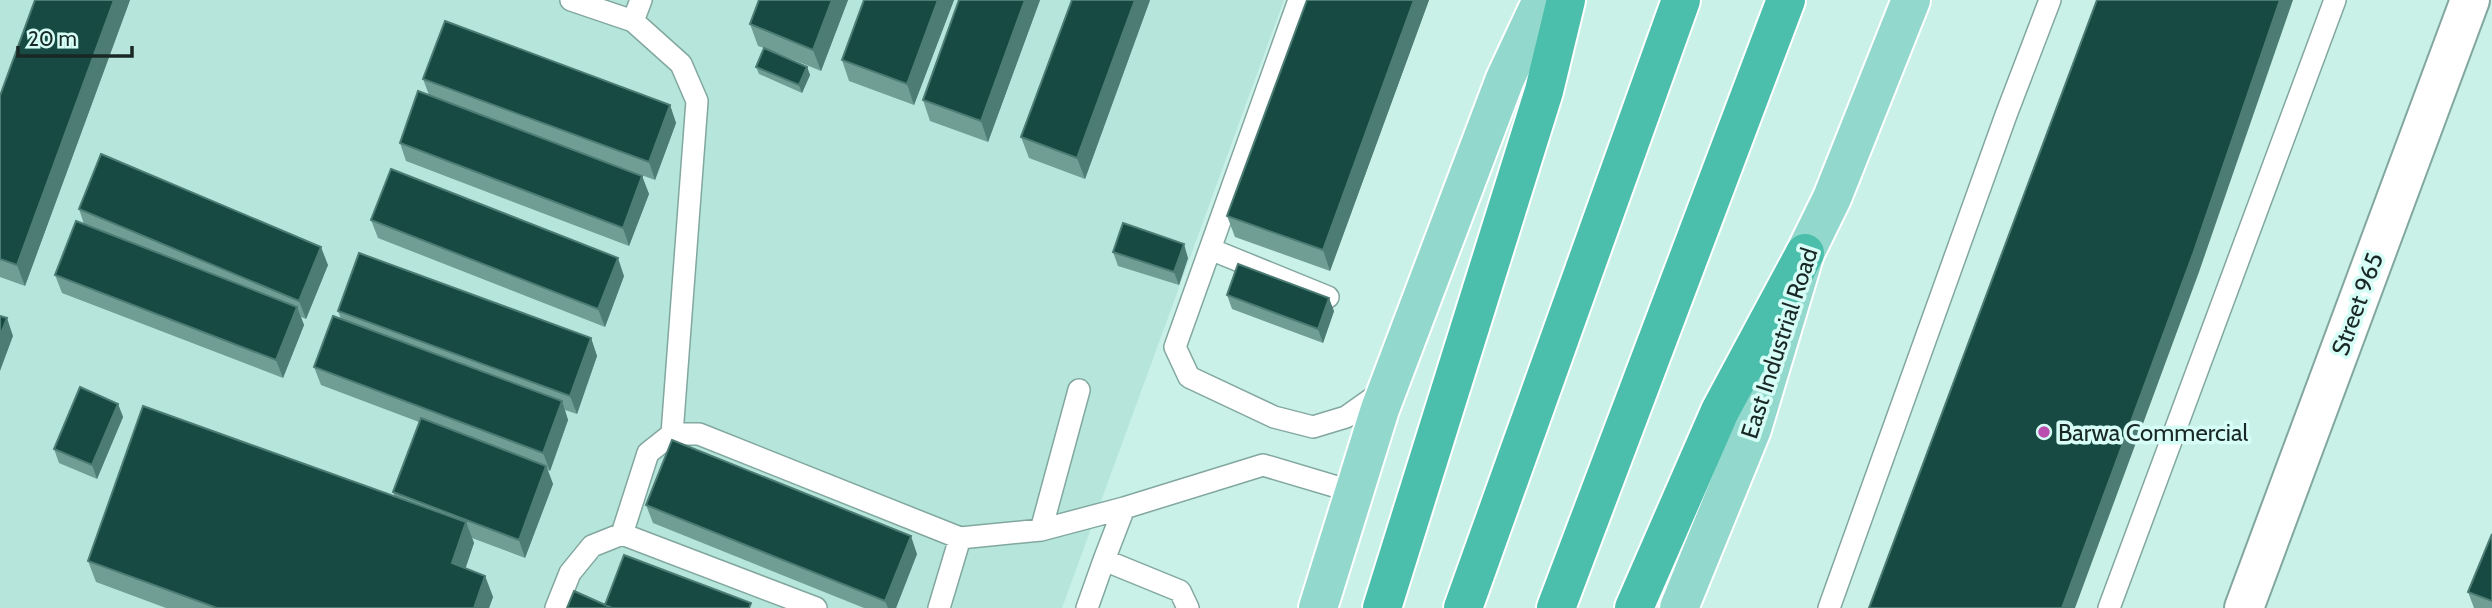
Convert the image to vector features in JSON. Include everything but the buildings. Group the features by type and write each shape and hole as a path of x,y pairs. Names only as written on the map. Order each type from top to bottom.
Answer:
{"highway":[{"path":"1382,608 1544,92 1566,0"},
{"path":"1463,608 1681,0"},
{"path":"1556,608 1786,0"},
{"path":"1634,608 1720,411 1805,253"}],"main road":[{"path":"1318,608 1388,387 1505,79 1542,0"},
{"name":"East Industrial Road","path":"1679,608 1752,429 1805,253 1832,198 1911,0"}],"street":[{"name":"Street 965","path":"2245,608 2470,0"}],"lane":[{"path":"571,0 634,21 681,64 697,101 672,434"},
{"path":"634,21 641,0"},
{"path":"1298,0 1175,347 1189,377 1274,417 1313,427 1346,417 1388,387"},
{"path":"1829,608 2050,0"},
{"path":"2109,608 2335,0"},
{"path":"1210,249 1328,297"},
{"path":"1041,530 1079,390"},
{"path":"622,534 648,453 672,434 699,434 960,538 1041,530 1124,508 1263,465 1354,492"},
{"path":"1087,608 1124,508"},
{"path":"556,608 570,573 592,546 622,534 816,608"},
{"path":"939,608 960,538"},
{"path":"1104,560 1180,591 1188,608"}],"shaded area":[{"path":"0,0 1284,0 1062,608 0,608"}],"place":[{"name":"Barwa Commercial","path":"2044,432"}]}
